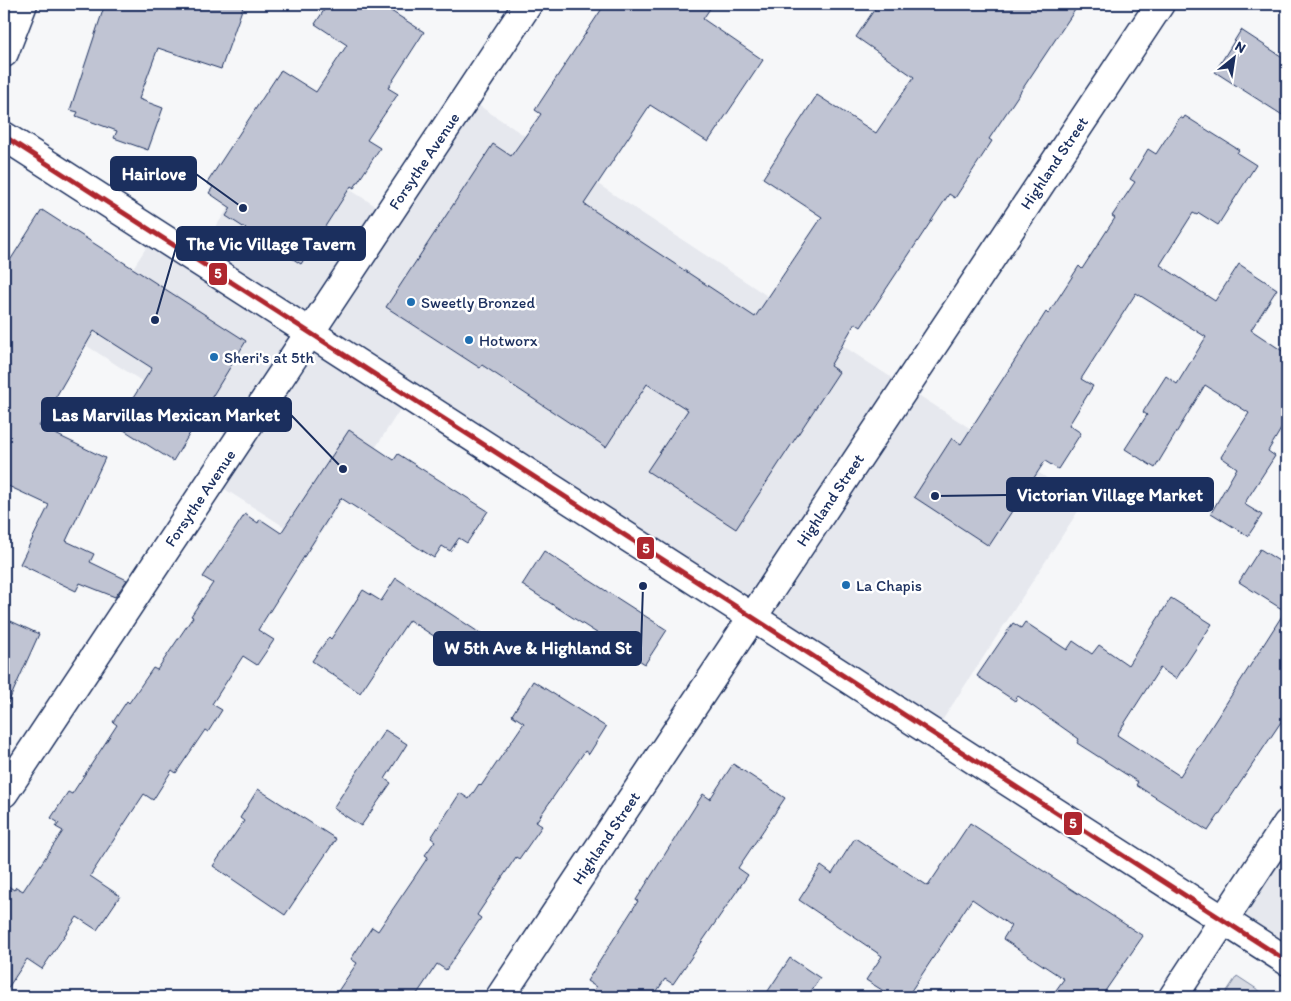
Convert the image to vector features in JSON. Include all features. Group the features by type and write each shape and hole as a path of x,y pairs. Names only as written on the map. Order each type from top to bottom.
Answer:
{"street":[{"path":"4,53 23,4"},
{"name":"Forsythe Avenue","path":"4,793 528,4"},
{"name":"Highland Street","path":"500,997 1160,4"},
{"path":"4,136 1287,961"},
{"path":"1173,997 1287,824"}],"shaded area":[{"path":"466,97 872,365 1084,502 934,733 408,397 313,545 212,481 237,442 84,344 155,234 195,259 272,140 385,212"},
{"path":"1287,824 1287,961 1224,920"},
{"path":"1237,976 1269,997 1223,997"}],"building":[{"path":"105,4 244,4 221,69 158,48 139,99 163,108 148,150 114,138 117,131 76,116 78,112 70,110"},
{"path":"328,4 380,4 424,32 388,88 398,94 367,140 380,148 354,188 351,186 301,264 226,216 231,208 209,193 213,187 207,183 281,70 316,92 347,45 315,24"},
{"path":"605,4 713,4 703,19 763,60 708,142 650,105 584,204 755,317 822,217 763,178 817,95 876,133 914,77 856,37 878,4 1079,4 989,139 992,141 955,198 949,194 861,327 855,323 830,366 839,372 736,529 647,471 688,410 647,384 606,447 482,365 480,368 386,307 493,144 511,156 541,114 535,110"},
{"path":"1241,30 1287,60 1287,118 1215,72"},
{"path":"1185,116 1239,150 1237,153 1256,165 1218,225 1199,213 1197,215 1193,213 1160,265 1215,301 1239,264 1277,289 1251,330 1287,354 1287,419 1268,451 1275,456 1244,504 1262,515 1248,536 1211,513 1237,468 1221,457 1249,413 1205,385 1155,468 1125,449 1147,415 1143,412 1166,376 1177,384 1206,337 1136,293 1081,379 1093,386 1069,425 1081,433 1058,469 1045,461 989,546 914,497 952,438 961,444 1046,312 1048,314 1079,266 1082,269 1115,218 1112,216 1135,182 1130,179 1148,149 1156,154 1180,117 1183,119"},
{"path":"42,210 246,341 173,461 116,425 152,368 94,331 39,426 105,458 66,541 94,554 90,562 127,580 115,597 80,583 76,591 20,564 49,505 4,484 4,270"},
{"path":"349,430 394,460 398,454 488,511 467,543 459,538 450,551 442,546 434,558 341,498 258,630 274,640 257,665 243,656 212,704 222,710 208,732 205,730 176,773 172,770 153,800 144,794 90,876 120,896 97,930 77,917 42,969 27,959 4,994 4,883 14,890 16,887 23,891 63,831 56,827 59,823 51,818 68,792 72,794 117,725 113,722 127,701 129,703 153,668 157,670 193,617 191,616 213,583 203,577 245,514 258,523 260,519 281,533"},
{"path":"1260,549 1287,566 1287,713 1208,831 1136,785 1138,782 1077,743 1079,739 1018,696 1015,701 977,676 1013,623 1021,628 1025,622 1067,650 1073,641 1092,654 1099,645 1128,665 1171,598 1212,624 1176,679 1160,668 1117,735 1180,776 1285,611 1239,582"},
{"path":"544,551 667,630 645,664 522,585"},
{"path":"396,578 489,639 474,662 409,620 360,693 312,661 329,637 331,639 363,590 381,601"},
{"path":"4,618 39,634 4,712"},
{"path":"533,681 606,727 589,754 585,751 536,822 542,826 519,859 516,857 477,915 481,918 446,970 437,964 415,997 334,997 357,963 351,959 372,927 378,931 428,857 425,855 435,841 431,838 460,793 469,799 479,784 481,786 524,723 512,715"},
{"path":"385,730 407,744 385,779 391,783 361,826 333,808"},
{"path":"733,764 785,798 738,868 748,875 673,984 665,979 653,997 589,997 596,987 587,981 638,901 636,900 703,794 710,799"},
{"path":"258,789 336,839 285,915 213,866 244,821 240,818"},
{"path":"970,823 1143,936 1101,997 1051,997 1064,979 1003,939 1011,926 972,899 907,997 893,997 866,980 882,956 799,900 821,866 832,874 855,838 928,886"},
{"path":"790,958 820,978 807,997 764,997"}],"transit line":[{"name":"5","path":"4,136 1287,961"}],"place":[{"name":"Hairlove","path":"243,208"},
{"name":"Sweetly Bronzed","path":"411,302"},
{"name":"The Vic Village Tavern","path":"155,320"},
{"name":"Hotworx","path":"469,340"},
{"name":"Sheri's at 5th","path":"214,357"},
{"name":"Las Marvillas Mexican Market","path":"343,469"},
{"name":"Victorian Village Market","path":"935,496"},
{"name":"La Chapis","path":"846,585"},
{"name":"W 5th Ave & Highland St","path":"643,586"}]}
